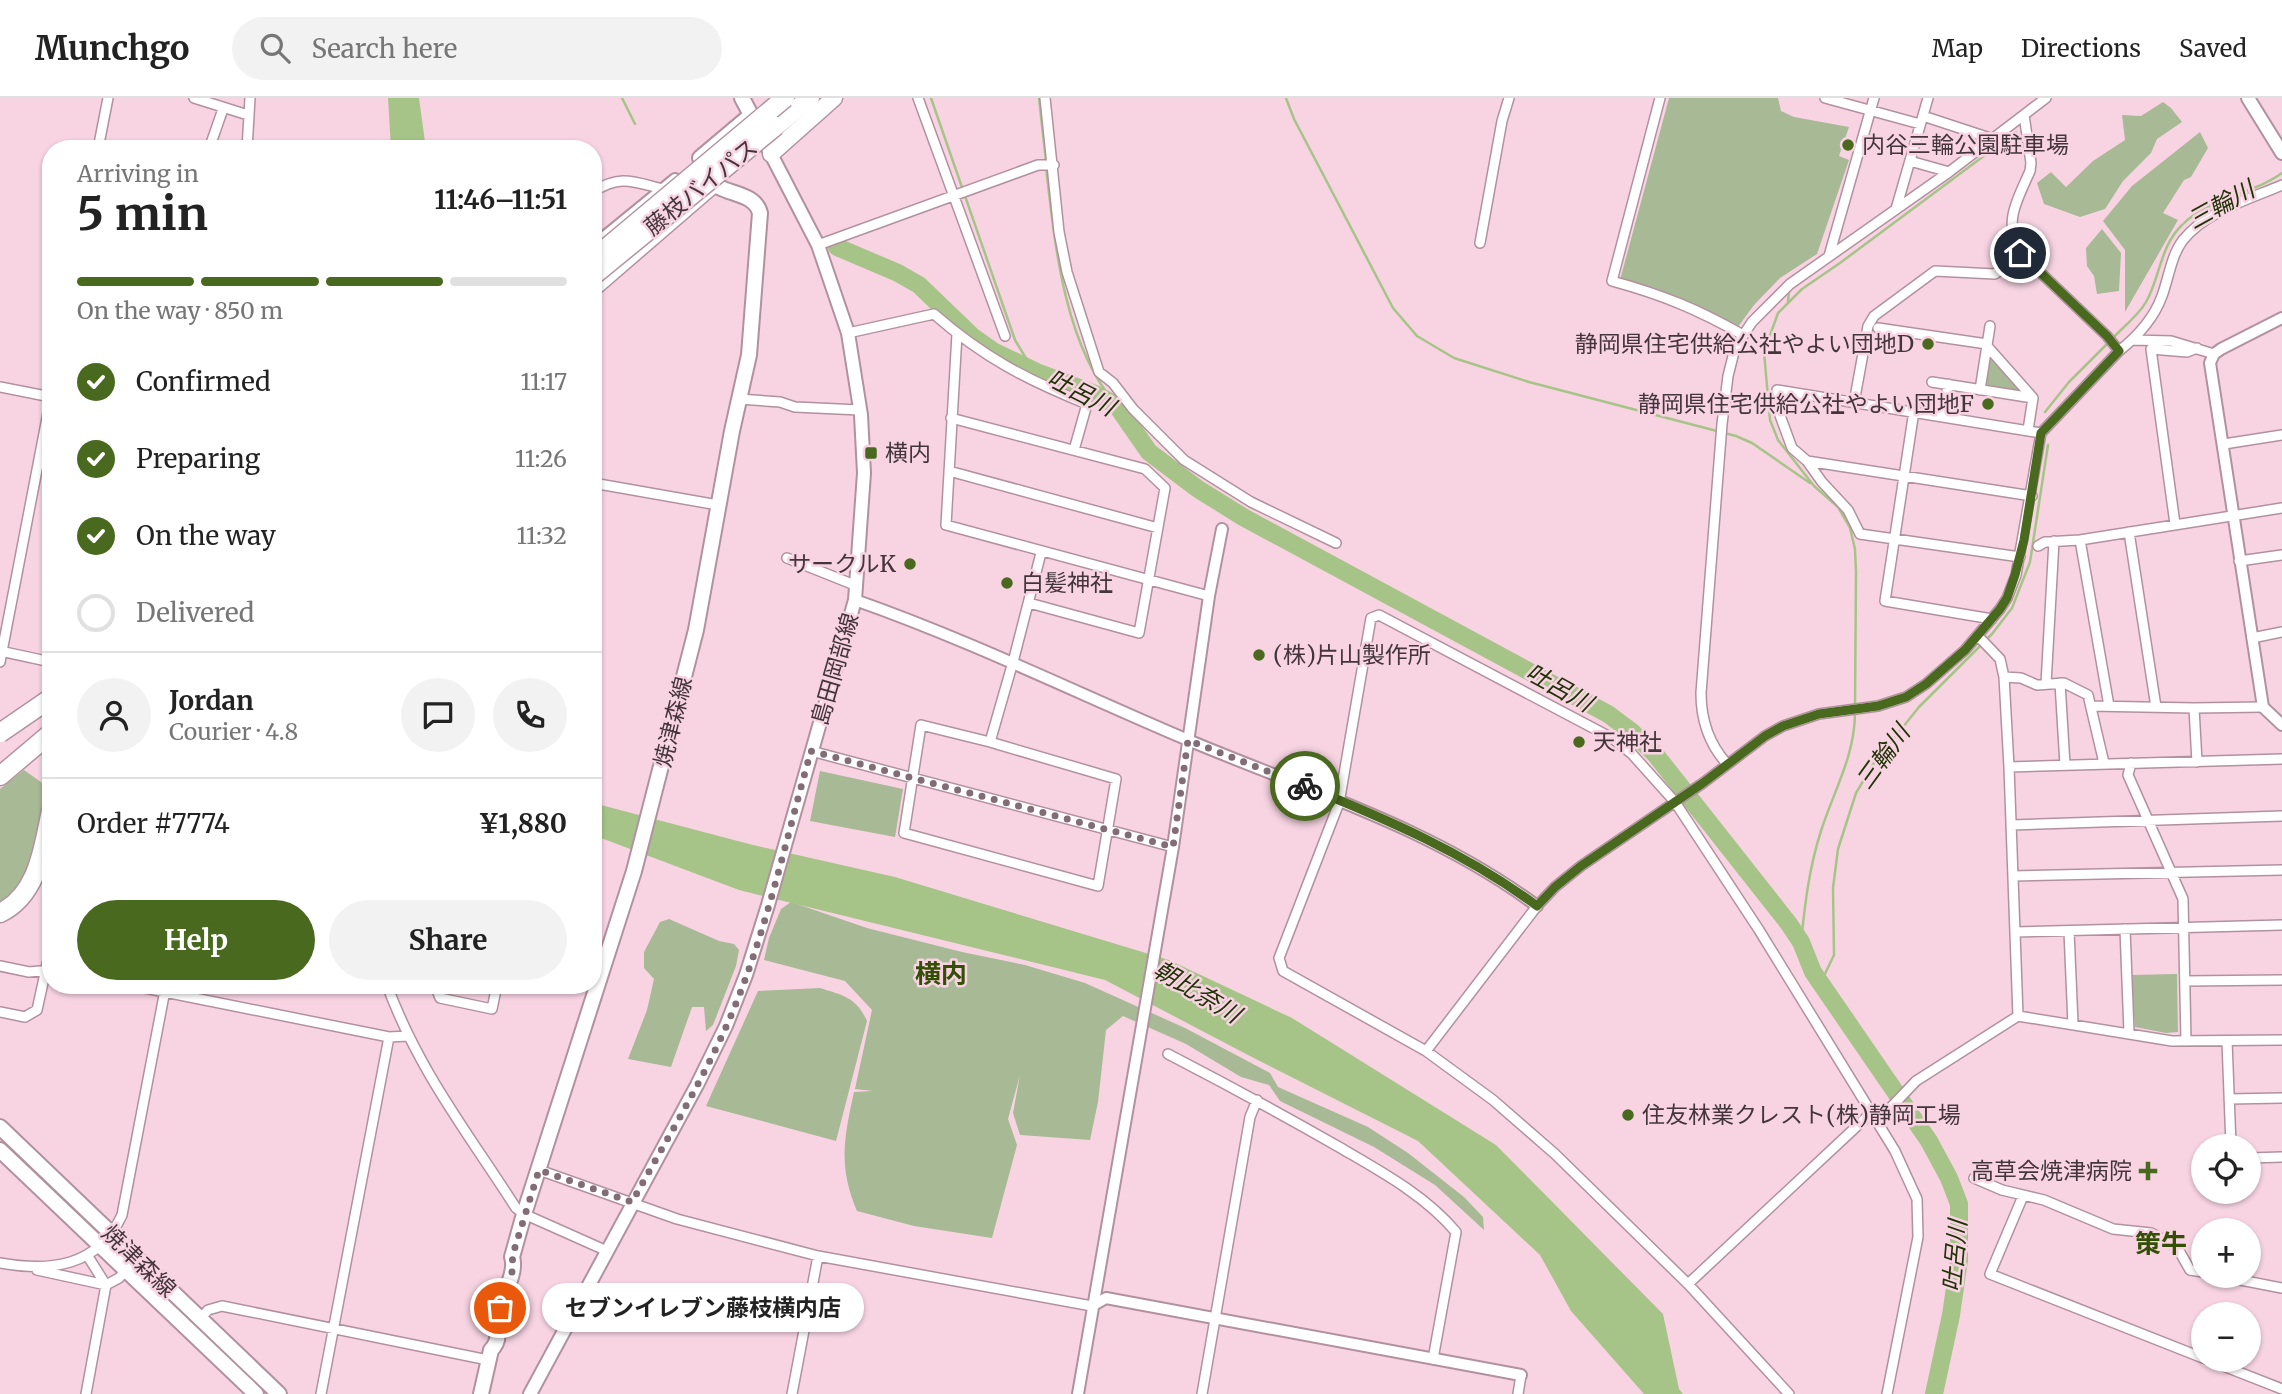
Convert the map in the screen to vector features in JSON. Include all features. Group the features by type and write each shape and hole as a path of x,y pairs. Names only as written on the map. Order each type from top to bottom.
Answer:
{"highway":[{"path":"751,115 772,98"},
{"name":"藤枝バイパス","path":"602,251 785,98"},
{"name":"藤枝バイパス","path":"602,269 810,98"},
{"path":"771,154 834,98"},
{"path":"0,733 42,703"},
{"path":"0,760 42,725"},
{"path":"0,776 42,741"},
{"path":"0,913 14,905 29,887 42,853"}],"main road":[{"path":"691,166 751,115 741,98"},
{"path":"2248,98 2282,153"},
{"name":"島田岡部線","path":"530,1394 697,1085 747,975 855,600 864,473 860,410 848,333 818,245 751,115"},
{"name":"焼津森線","path":"602,972 634,871 696,630 752,332 760,213 758,206 753,201 717,186 691,166"},
{"name":"焼津森線","path":"481,1394 491,1350 496,1345 496,1328 505,1289 509,1285 514,1262 512,1257 524,1214 595,994"},
{"name":"焼津森線","path":"0,1127 106,1240 127,1269 256,1394"},
{"name":"焼津森線","path":"0,1150 199,1320 279,1394"}],"street":[{"path":"100,140 108,98"},
{"path":"194,98 248,115"},
{"path":"247,140 250,98"},
{"path":"918,98 1005,336"},
{"path":"1045,98 1062,245 1098,372 1113,383 1133,409 1184,460 1251,502 1336,543"},
{"path":"1480,243 1502,121 1509,98"},
{"path":"1660,98 1612,281 1663,295 1743,335"},
{"path":"1825,98 1993,139"},
{"path":"1829,256 1874,98"},
{"path":"1896,209 1928,98"},
{"path":"2029,98 2044,100"},
{"path":"1727,764 1711,741 1701,706 1722,424 1730,363 1735,348 1752,322 1790,284 1949,173 2044,100"},
{"path":"212,140 223,109"},
{"path":"2024,115 2030,171 2011,220 2014,241 2020,253 2107,336 2119,351"},
{"path":"1910,161 1949,173"},
{"path":"818,245 1038,165 1054,165"},
{"path":"602,239 691,166"},
{"path":"602,188 619,180 630,180 663,189"},
{"path":"1426,1051 1537,906 1581,866 1703,783 1765,736 1783,726 1819,714 1893,702 1916,692 1978,636 2007,598 2020,558 2041,433 2119,351 2133,340 2157,307 2177,251 2192,231 2214,216 2282,184"},
{"path":"602,285 717,186"},
{"path":"1854,403 1868,326 1874,316 1935,271 2000,273 2020,253"},
{"path":"848,333 934,314 1000,364 1087,404 1074,450"},
{"path":"2282,318 2214,354 2210,363 2263,707 2282,726"},
{"path":"1980,390 1990,326"},
{"path":"1878,328 1987,345 2033,398 2028,430"},
{"path":"957,334 946,525 1209,596"},
{"path":"2133,340 2171,341 2214,354"},
{"path":"2175,524 2151,349 2187,352 2197,348"},
{"path":"1932,382 2033,398"},
{"path":"1944,416 1948,384"},
{"path":"0,387 42,395"},
{"path":"2020,558 1860,534 1849,510 1822,482 1807,461 1792,448 1778,410 1777,390 2041,433"},
{"path":"739,399 780,402 795,407 860,410"},
{"path":"1914,411 1885,601 1992,619"},
{"path":"951,418 1145,470 1166,488 1139,633 1028,603"},
{"path":"2224,444 2282,435"},
{"path":"0,663 42,443"},
{"path":"1807,461 2032,496"},
{"path":"949,471 1158,528"},
{"path":"602,485 718,505"},
{"path":"2038,547 2046,542 2080,540 2282,508"},
{"path":"1078,1394 1173,847 1209,596 1222,529"},
{"path":"2129,532 2156,707"},
{"path":"2080,540 2109,706"},
{"path":"2046,684 2054,541"},
{"path":"990,742 1041,552"},
{"path":"2239,561 2282,555"},
{"path":"787,558 857,586"},
{"path":"855,600 1013,662 1188,740 1339,800 1453,852 1487,871 1537,906"},
{"path":"1789,1394 1688,1284 1555,1154 1493,1100 1426,1051 1283,971 1279,958 1339,800 1371,618 1379,614 1612,738 1632,754 1675,802 1759,930 1877,1122 1895,1152 1917,1199 1918,1237 1887,1394"},
{"path":"2252,638 2282,632"},
{"path":"1978,636 2000,659 2004,677 2010,767 2018,1016"},
{"path":"1,651 42,660"},
{"path":"2004,677 2021,678 2037,685 2064,682 2088,695 2104,763"},
{"path":"2060,683 2065,765"},
{"path":"0,738 42,703"},
{"path":"2091,706 2263,707"},
{"path":"2194,708 2197,762"},
{"path":"921,725 990,742 1116,779 1098,886 904,833 921,725"},
{"path":"811,751 1173,847"},
{"path":"2010,767 2282,759"},
{"path":"2131,763 2128,775 2183,899 2186,1041"},
{"path":"2012,825 2282,816"},
{"path":"2013,876 2282,870"},
{"path":"2015,932 2282,925"},
{"path":"2125,929 2129,1032"},
{"path":"2069,931 2073,1024"},
{"path":"0,966 29,972 42,970"},
{"path":"2185,981 2282,979"},
{"path":"0,1012 25,1017 37,1010 42,991"},
{"path":"26,1268 64,1265 87,1255 106,1240 122,1215 164,994"},
{"path":"188,994 389,1037 408,1036"},
{"path":"390,994 408,1036 438,1091 516,1208 607,1251"},
{"path":"438,994 440,998 492,1009 495,994"},
{"path":"1877,1122 1916,1081 2018,1016 2172,1041 2282,1040"},
{"path":"321,1394 389,1037"},
{"path":"2227,1041 2230,1134"},
{"path":"1168,1054 1257,1100 1395,1180 1444,1218 1456,1232 1433,1359"},
{"path":"2229,1099 2282,1098"},
{"path":"1202,1394 1250,1117 1257,1100"},
{"path":"1688,1284 1871,1113"},
{"path":"2261,1158 2282,1157"},
{"path":"539,1170 677,1219 818,1256 1091,1311"},
{"path":"1974,1178 2023,1196 2044,1200 2113,1229 2151,1233 2177,1247 2191,1270"},
{"path":"2023,1196 1990,1273 2191,1353"},
{"path":"86,1394 106,1285 87,1255"},
{"path":"792,1394 818,1256"},
{"path":"0,1263 106,1285 119,1278 127,1269"},
{"path":"2261,1284 2282,1288"},
{"path":"1091,1311 1107,1298 1521,1375 1518,1394"},
{"path":"199,1320 208,1310 222,1306 488,1360"},
{"path":"2239,1372 2282,1389"}],"shaded area":[{"path":"1669,98 1778,98 1781,111 1794,117 1849,127 1839,156 1849,160 1817,254 1780,278 1754,305 1735,331 1620,280"},
{"path":"2163,102 2182,122 2157,139 2151,153 2123,181 2105,209 2080,217 2044,204 2037,183 2051,172 2066,187 2093,161 2125,140 2122,115 2141,116"},
{"path":"2200,132 2208,148 2191,177 2184,180 2163,213 2178,220 2125,312 2125,250 2103,221 2132,186"},
{"path":"2102,229 2121,253 2119,291 2097,294 2094,276 2087,266 2086,248"},
{"path":"1991,355 2024,392 1985,386"},
{"path":"24,770 42,783 42,815 34,853 22,886 0,902 0,789"},
{"path":"820,771 903,789 895,837 810,821"},
{"path":"791,902 867,928 1025,965 1085,983 1185,1028 1270,1073 1278,1087 1368,1127 1408,1153 1464,1197 1483,1217 1484,1230 1435,1185 1374,1147 1280,1101 1269,1085 1241,1077 1186,1044 1123,1016 1106,1030 1098,1102 1090,1140 1020,1135 1013,1113 1020,1075 1008,1119 1017,1145 992,1238 914,1226 857,1211 847,1180 846,1138 854,1092 873,1091 855,1089 872,1010 845,981 764,960 769,938 781,909"},
{"path":"669,919 719,941 734,944 739,950 736,966 713,1025 706,1031 704,1007 692,1007 671,1067 628,1059 647,1010 654,979 644,968 644,952 660,922"},
{"path":"2177,974 2178,1032 2166,1033 2135,1027 2131,975"},
{"path":"820,988 854,1002 867,1021 836,1141 706,1106 758,991"}],"water":[{"path":"388,98 419,98 425,140 390,140"},
{"name":"朝比奈川","path":"602,805 753,845 895,877 1169,960 1292,1018 1496,1145 1663,1314 1679,1389 1683,1394 1644,1394 1571,1311 1540,1255 1418,1141 1105,980 739,890 602,838"}],"waterway":[{"path":"622,98 635,124"},
{"path":"931,98 1015,340 1039,373"},
{"path":"1039,98 1046,161"},
{"path":"1286,98 1294,119 1393,308 1417,336 1454,358 1529,382 1736,436 1752,443 1810,483"},
{"path":"1855,706 1856,572 1855,549 1850,528 1838,507 1814,486 1778,440 1770,420 1764,352 1778,313 1802,289 2016,132"},
{"path":"1046,167 1058,261 1074,324 1099,381 1117,406"},
{"name":"三輪川","path":"2113,338 2146,302 2169,243 2182,225 2205,208 2282,173"},
{"name":"吐呂川","path":"837,247 919,285 972,336 993,351 1117,406 1149,452 1198,489 1243,517 1608,714 1655,754 1789,924 1801,942 1813,972 1929,1141 1949,1178 1959,1204 1959,1260 1951,1315 1934,1394"},
{"path":"1788,302 1789,290"},
{"name":"三輪川","path":"2045,412 2069,382 2108,343"},
{"name":"三輪川","path":"1821,982 1834,955 1833,888 1838,849 1856,793 1874,763 1919,707 1992,634 2012,608 2030,562 2048,445"},
{"path":"1801,942 1813,859 1848,758 1855,712"}],"way so far":[{"path":"500,1308 505,1289 509,1285 514,1262 512,1257 524,1214 539,1170 632,1202 697,1085 747,975 811,751 1173,847 1188,740 1305,786"}],"place":[{"name":"内谷三輪公園駐車場","path":"1848,145"},
{"name":"静岡県住宅供給公社やよい団地D","path":"1928,344"},
{"name":"静岡県住宅供給公社やよい団地F","path":"1988,404"},
{"name":"横内","path":"871,453"},
{"name":"サークルK","path":"910,564"},
{"name":"白髪神社","path":"1007,583"},
{"name":"(株)片山製作所","path":"1259,655"},
{"name":"天神社","path":"1579,742"},
{"name":"住友林業クレスト(株)静岡工場","path":"1628,1115"},
{"name":"高草会焼津病院","path":"2148,1171"},
{"name":"セブンイレブン藤枝横内店","path":"500,1308"}],"district":[{"name":"横内","path":"941,974"},
{"name":"策牛","path":"2161,1244"}],"route":[{"path":"1305,786 1418,834 1453,852 1487,871 1537,906 1581,866 1703,783 1765,736 1801,719 1878,706 1916,692 1965,650 2007,598 2020,558 2041,433 2119,351 2107,336 2020,253"}]}
